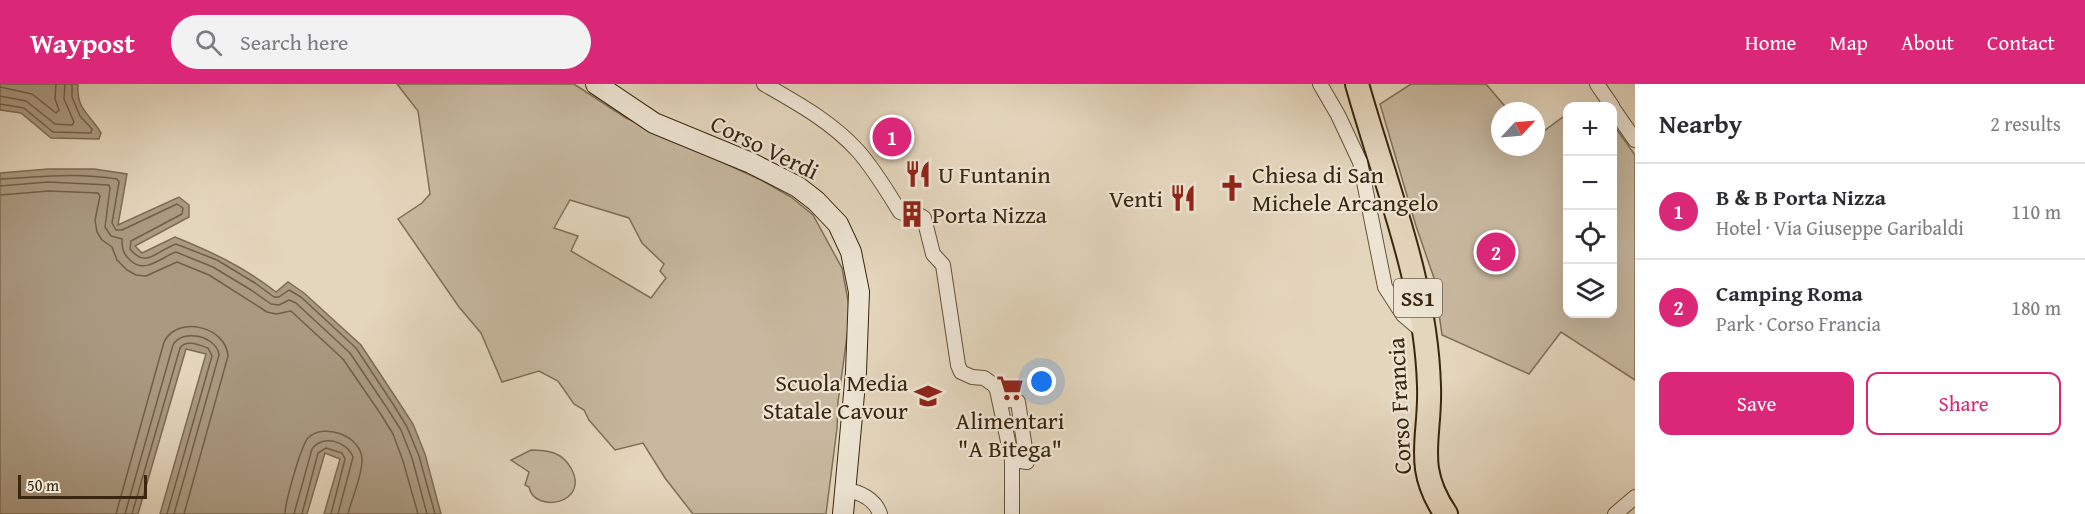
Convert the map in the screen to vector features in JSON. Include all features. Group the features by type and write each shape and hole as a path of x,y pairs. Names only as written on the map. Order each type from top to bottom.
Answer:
{"main road":[{"name":"Corso Verdi","path":"596,84 654,123 751,163 798,187 816,201 838,224 851,252 860,292 856,372 843,514"},
{"name":"Corso Francia","path":"1357,84 1399,220 1418,296 1429,387 1425,448 1427,476 1436,501 1446,514"}],"street":[{"path":"764,84 824,121 858,151 908,214 924,218 933,254 943,265 953,345 961,372 972,377 984,378 994,385 1000,401 1012,460 1012,514"},
{"path":"1320,84 1338,115 1360,162 1385,286 1403,315 1424,332"},
{"path":"1597,84 1609,102"},
{"path":"1617,114 1635,140"},
{"path":"846,490 866,497 878,506 880,514"},
{"path":"1615,514 1635,497"}],"shaded area":[{"path":"397,84 574,84 626,118 761,180 791,197 813,215 842,268 849,306 826,514 693,514 665,478 643,443 615,450 589,420 584,410 574,404 558,381 539,371 502,382 481,333 459,307 398,219 422,203 430,194 418,111","holes":["570,200 629,218 642,243 664,264 660,271 666,278 651,298 571,251 578,236 554,228"]},
{"path":"1411,84 1486,84 1501,102 1491,102 1491,156 1545,156 1545,130 1563,117 1563,318 1617,318 1617,130 1635,155 1635,380 1561,332 1529,374 1442,335 1434,278 1380,104"},
{"path":"531,450 559,455 571,468 575,480 574,490 568,497 550,502 540,500 525,485 529,472 511,460"}],"water":[{"path":"0,84 78,84 81,106 101,133 99,139 51,138 21,113 0,110"},
{"path":"48,169 94,169 127,174 118,225 179,197 189,205 189,217 135,246 142,253 175,237 227,261 276,292 288,282 304,293 361,345 413,424 425,454 441,514 324,514 340,459 325,453 307,514 160,514 206,354 186,349 138,514 0,514 0,173"}],"place":[{"name":"B & B Porta Nizza","path":"892,137"},
{"name":"U Funtanin","path":"918,174"},
{"name":"Chiesa di San Michele Arcangelo","path":"1232,188"},
{"name":"Venti","path":"1183,198"},
{"name":"Porta Nizza","path":"912,214"},
{"name":"Camping Roma","path":"1496,252"},
{"name":"Alimentari \"A Bitega\"","path":"1010,388"},
{"name":"Scuola Media Statale Cavour","path":"928,396"}]}
